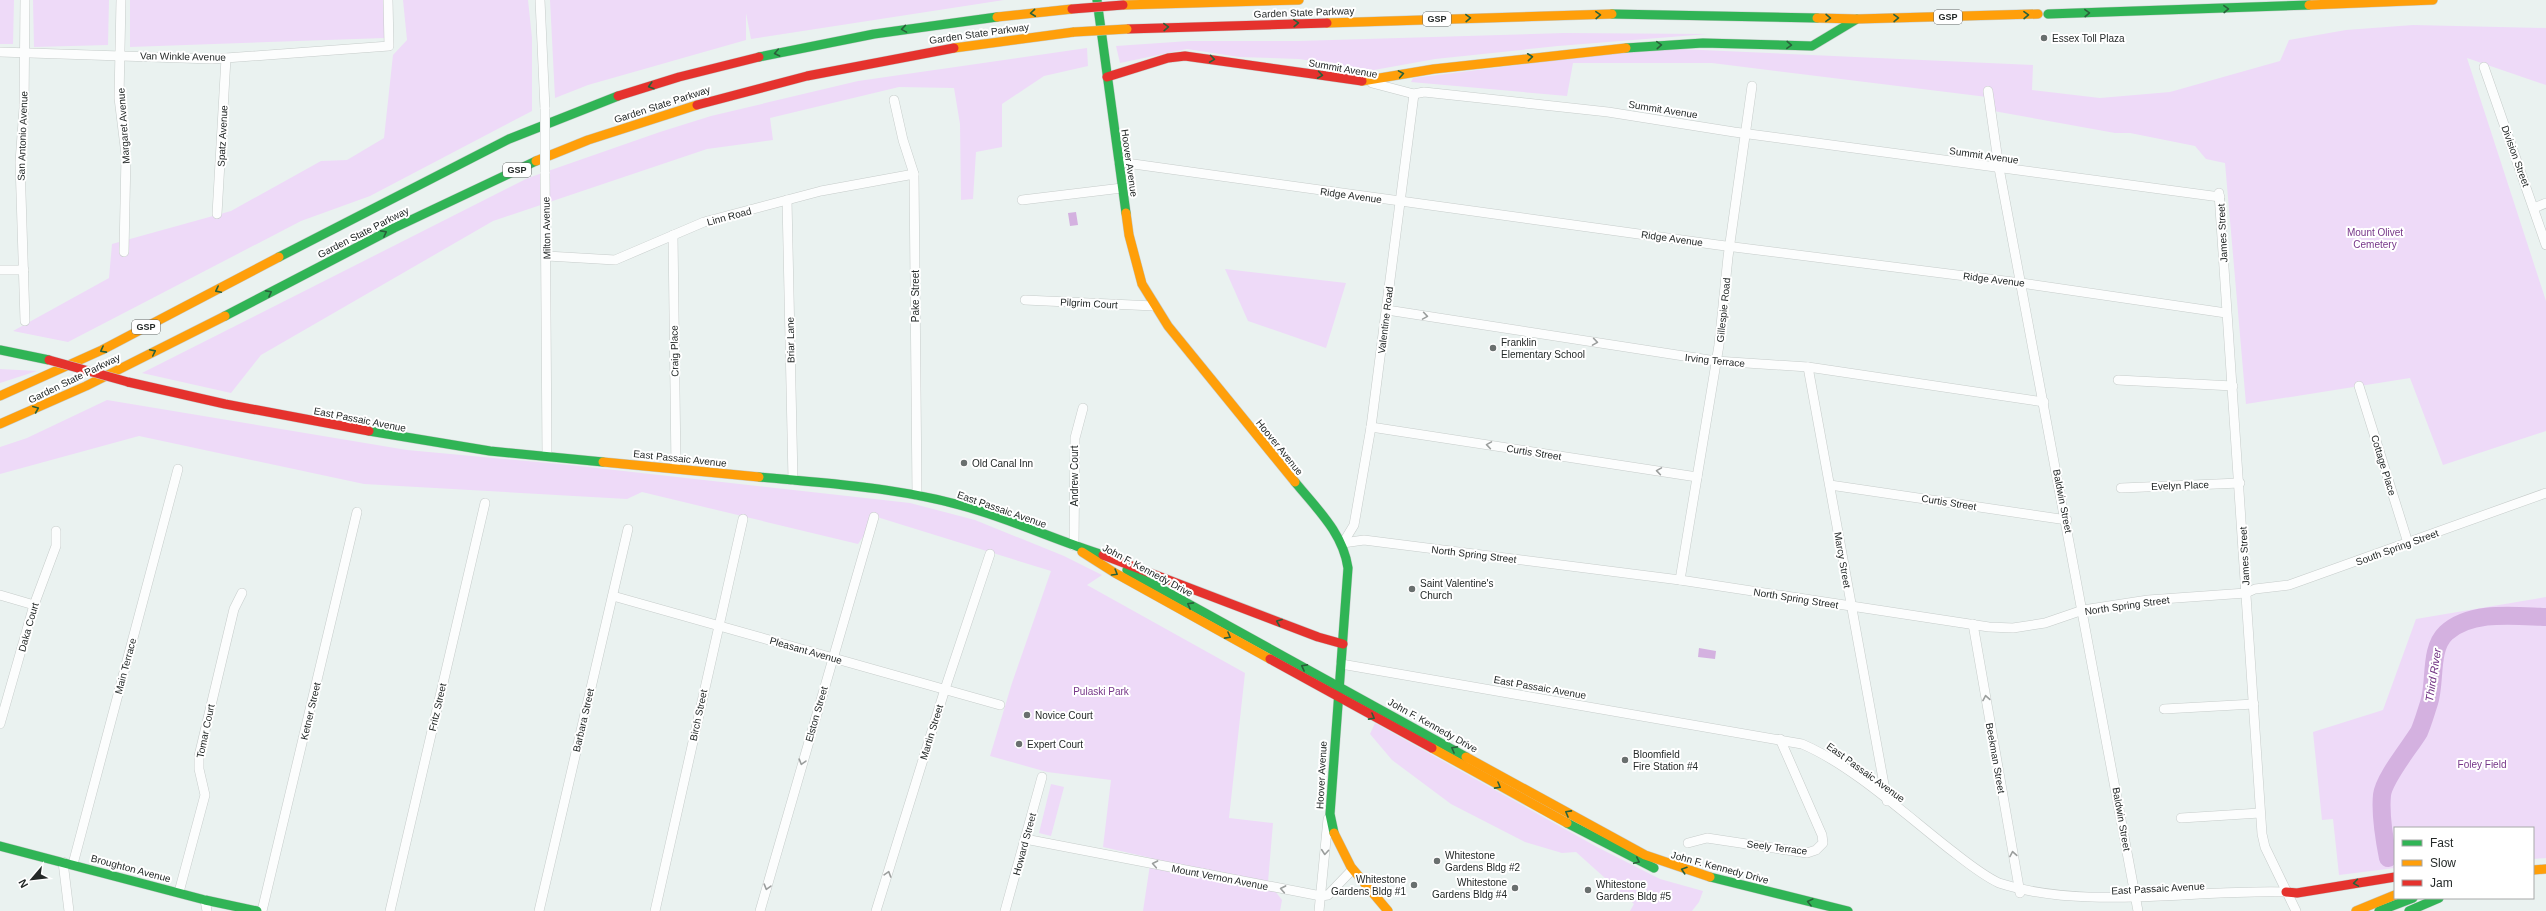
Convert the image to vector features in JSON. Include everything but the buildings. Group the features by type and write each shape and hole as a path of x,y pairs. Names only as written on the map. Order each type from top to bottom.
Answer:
{"main road":[{"name":"Hoover Avenue","path":"1097,0 1106,78 1132,252 1142,284 1154,306 1343,543 1348,568 1329,799 1332,826 1335,839 1352,870 1388,911"},
{"name":"Garden State Parkway","path":"0,396 96,353 483,152 552,120 620,95 690,74 835,41 963,21 1123,5 1300,0"},
{"name":"Garden State Parkway","path":"0,424 39,409 184,338 424,212 553,153 677,110 760,85 902,54 1074,32 1127,29 1619,14 1689,14 1857,19 2433,0"},
{"path":"1362,81 1442,68 1644,46 1703,43 1812,46 1857,19"},
{"name":"Summit Avenue","path":"1106,78 1168,58 1185,56 1362,81"},
{"name":"East Passaic Avenue","path":"0,350 49,360 128,382 218,403 419,441 547,456 887,489 917,495 980,511 1074,546 1120,560 1318,637 1342,644"},
{"name":"John F. Kennedy Drive","path":"1074,546 1116,564 1339,685 1645,855 1694,873 1848,911"},
{"name":"John F. Kennedy Drive","path":"1074,546 1115,573 1338,698 1615,850 1661,871"},
{"name":"Broughton Avenue","path":"0,846 180,892 205,900 257,911"},
{"path":"2534,869 2546,868"},
{"path":"2534,877 2546,876"},
{"path":"2286,892 2297,893 2394,877"},
{"name":"John F. Kennedy Drive","path":"1697,883 1810,911"},
{"path":"2356,911 2394,895"},
{"path":"2379,911 2410,899"},
{"path":"2409,911 2437,899"}],"street":[{"name":"San Antonio Avenue","path":"25,0 25,53 20,162 25,321"},
{"name":"Margaret Avenue","path":"121,0 119,98 126,156 124,252"},
{"name":"Van Winkle Avenue","path":"0,52 226,58 389,46 388,0"},
{"name":"Milton Avenue","path":"540,0 545,109 547,456"},
{"name":"Spatz Avenue","path":"217,214 226,58"},
{"name":"Division Street","path":"2484,67 2546,245"},
{"name":"Summit Avenue","path":"1362,81 1414,94 1424,92 1608,112 1745,133 1999,168 2220,195"},
{"name":"Gillespie Road","path":"1680,580 1716,361 1729,246 1752,86"},
{"name":"Baldwin Street","path":"1988,91 1999,168 2067,520 2138,906"},
{"name":"Valentine Road","path":"1343,543 1354,525 1371,427 1414,94"},
{"name":"Pake Street","path":"894,100 903,140 914,174 917,495"},
{"name":"Ridge Avenue","path":"1119,162 1729,246 2021,283 2226,313"},
{"name":"Linn Road","path":"547,256 615,260 704,222 821,191 914,174"},
{"path":"1022,200 1122,188"},
{"name":"James Street","path":"2220,195 2226,313 2240,483 2260,813 2265,847 2296,911"},
{"name":"Briar Lane","path":"787,200 793,480"},
{"path":"2534,208 2546,203"},
{"name":"Craig Place","path":"673,235 676,468"},
{"path":"0,270 24,270"},
{"name":"Pilgrim Court","path":"1025,300 1154,306"},
{"name":"Irving Terrace","path":"1386,310 1716,361 1808,367 2044,402"},
{"name":"Marcy Street","path":"1808,367 1887,801"},
{"path":"2118,380 2233,386"},
{"name":"Cottage Place","path":"2359,386 2408,544"},
{"name":"Andrew Court","path":"1074,546 1075,438 1083,408"},
{"name":"Curtis Street","path":"1371,427 1698,477"},
{"name":"Main Terrace","path":"73,864 178,469"},
{"name":"Evelyn Place","path":"2121,488 2240,483"},
{"name":"Curtis Street","path":"1830,485 2067,520"},
{"name":"South Spring Street","path":"2246,593 2255,589 2289,585 2408,544 2546,493"},
{"name":"Fritz Street","path":"390,911 484,503"},
{"name":"Ketner Street","path":"262,911 357,512"},
{"name":"Elston Street","path":"760,911 874,517"},
{"name":"Birch Street","path":"655,911 743,518"},
{"name":"Barbara Street","path":"539,911 628,529"},
{"name":"Daka Court","path":"0,724 34,605 56,546 56,531"},
{"name":"North Spring Street","path":"1343,543 1364,540 1680,580 1973,624 2013,628 2046,623 2083,610 2148,600 2246,593"},
{"name":"Martin Street","path":"876,911 945,689 990,554"},
{"name":"Tomar Court","path":"180,892 205,795 199,768 199,756 234,609 242,593"},
{"path":"0,595 34,605"},
{"name":"Pleasant Avenue","path":"613,596 1000,705"},
{"name":"Beekman Street","path":"1973,624 2020,893"},
{"name":"East Passaic Avenue","path":"1341,664 1802,744 1818,750 1887,801 1977,871 2020,893 2054,901 2138,906 2286,892"},
{"path":"2164,709 2254,704"},
{"name":"Seely Terrace","path":"1688,843 1707,838 1807,853 1816,850 1823,843 1822,835 1780,739"},
{"name":"Howard Street","path":"1005,911 1042,777"},
{"path":"1319,911 1329,799"},
{"path":"2181,818 2260,813"},
{"name":"Mount Vernon Avenue","path":"1025,839 1321,896"},
{"path":"63,862 69,911"},
{"path":"1321,896 1328,895 1352,870"},
{"path":"205,900 207,911"}],"green space":[{"path":"0,0 14,0 13,44 0,44"},
{"path":"33,0 109,0 108,45 34,47"},
{"path":"130,0 384,0 385,38 130,47"},
{"path":"403,0 528,0 532,38 532,111 370,196 301,221 68,342 13,331 109,278 112,244 231,211 321,161 347,160 384,138 393,55 407,40"},
{"path":"550,0 1004,0 751,39 746,13 746,40 588,85 555,98"},
{"name":"Mount Olivet Cemetery","path":"2413,25 2546,28 2546,85 2467,58 2546,301 2546,431 2443,465 2410,378 2246,404 2225,163 2206,159 2195,146 2130,133 2115,133 1988,110 1987,97 1712,63 1573,63 1567,96 1411,82 1413,78 1657,48 2033,65 2032,90 2100,98 2170,92 2280,61 2289,40 2346,30"},
{"path":"1564,33 1708,34 1558,46 1435,59 1374,70 1299,59 1239,57 1187,49 1120,63 1116,46 1189,41 1298,41"},
{"path":"1087,48 1088,66 1044,76 1002,104 1002,147 976,152 973,199 961,200 960,124 954,88 899,87 770,118 773,140 707,149 493,221 261,355 231,393 142,373 528,178 660,132 711,116 858,81"},
{"path":"1225,269 1346,283 1326,348 1248,321"},
{"path":"0,369 37,371 0,383"},
{"name":"Pulaski Park","path":"107,400 407,450 570,465 910,503 975,520 1064,556 1102,575 1087,585 1245,673 1229,818 1273,823 1268,882 1282,900 1280,911 1143,911 1151,858 1103,847 1111,780 1047,772 990,756 1012,683 1051,571 877,517 858,544 642,492 627,499 364,484 139,436 0,474 0,447 27,438"},
{"name":"Foley Field","path":"2546,597 2546,858 2534,859 2534,827 2394,827 2394,868 2339,875 2333,819 2322,820 2313,732 2383,710 2416,619"},
{"path":"1375,723 1597,847 1660,879 1703,891 1699,902 1692,911 1630,911 1634,904 1576,852 1562,853 1525,842 1451,804 1392,760 1370,734"},
{"path":"1051,784 1064,787 1051,836 1039,833"}],"shaded area":[{"path":"1076,212 1078,225 1070,226 1068,213"},
{"path":"1699,648 1716,651 1715,659 1698,657"}],"waterway":[{"name":"Third River","path":"2388,858 2382,818 2382,795 2387,780 2419,732 2422,725 2431,695 2435,657 2441,640 2446,633 2456,626 2480,618 2494,616 2546,617"}],"traffic: fast":[{"path":"1097,0 1126,213"},
{"path":"2048,14 2309,5"},
{"path":"1612,14 1817,18"},
{"path":"759,57 874,34 997,17"},
{"path":"1626,48 1703,43 1812,46 1857,19"},
{"path":"279,257 509,139 618,96"},
{"path":"225,316 394,228 536,161"},
{"path":"0,350 49,360"},
{"path":"369,431 490,451 603,462"},
{"path":"759,477 871,488 953,503 996,516 1103,555"},
{"path":"1295,482 1328,522 1335,533 1341,544 1348,568 1330,814 1334,833"},
{"path":"1127,570 1466,757"},
{"path":"1567,823 1654,868"},
{"path":"0,846 205,900 257,911"},
{"path":"1710,877 1848,911"},
{"path":"2379,911 2410,899"},
{"path":"2409,911 2437,899"}],"traffic: slow":[{"path":"1123,5 1299,0"},
{"path":"2309,5 2433,0"},
{"path":"997,17 1072,9"},
{"path":"1327,23 1612,14"},
{"path":"1817,18 1857,19 2038,14"},
{"path":"1074,32 1127,29"},
{"path":"954,48 1074,32"},
{"path":"1362,81 1434,69 1626,48"},
{"path":"536,161 588,140 697,105"},
{"path":"1126,213 1129,235 1142,284 1168,326 1295,482"},
{"path":"0,396 102,350 279,257"},
{"path":"0,424 86,386 225,316"},
{"path":"603,462 759,477"},
{"path":"1082,552 1115,573 1270,659"},
{"path":"1432,748 1567,823"},
{"path":"1466,757 1645,855 1710,877"},
{"path":"1334,833 1351,867 1388,911"},
{"path":"2534,870 2546,869"},
{"path":"2356,911 2394,895"}],"traffic: jam":[{"path":"1072,9 1123,5"},
{"path":"1127,29 1327,23"},
{"path":"697,105 807,76 954,48"},
{"path":"1107,77 1168,58 1185,56 1362,81"},
{"path":"618,96 679,77 759,57"},
{"path":"49,360 128,382"},
{"path":"128,382 225,404 369,431"},
{"path":"1103,555 1318,637 1343,644"},
{"path":"1270,659 1432,748"},
{"path":"2286,892 2297,893 2394,877"}],"place":[{"name":"Essex Toll Plaza","path":"2044,38"},
{"name":"Franklin Elementary School","path":"1493,348"},
{"name":"Old Canal Inn","path":"964,463"},
{"name":"Saint Valentine's Church","path":"1412,589"},
{"name":"Novice Court","path":"1027,715"},
{"name":"Expert Court","path":"1019,744"},
{"name":"Bloomfield Fire Station #4","path":"1625,760"},
{"name":"Whitestone Gardens Bldg #2","path":"1437,861"},
{"name":"Whitestone Gardens Bldg #1","path":"1414,885"},
{"name":"Whitestone Gardens Bldg #4","path":"1515,888"},
{"name":"Whitestone Gardens Bldg #5","path":"1588,890"}]}
